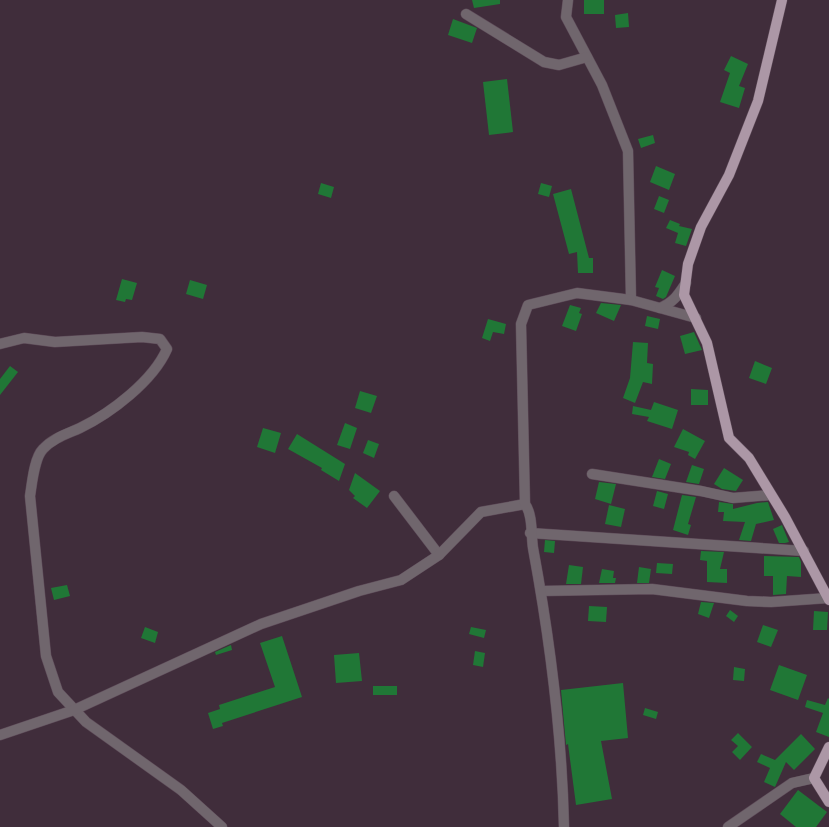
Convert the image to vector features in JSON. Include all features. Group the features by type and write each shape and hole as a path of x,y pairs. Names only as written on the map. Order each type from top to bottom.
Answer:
{"main road":[{"path":"782,0 758,101 729,175 701,227 688,264 684,295 707,343 729,438 749,458 804,551 828,599"},
{"path":"829,747 814,778 829,802"}],"street":[{"path":"568,0 566,17 602,85 628,151 631,300"},
{"path":"466,14 544,62 559,64 587,57"},
{"path":"660,308 676,299 686,283"},
{"path":"564,827 562,765 553,680 541,591 530,533 529,510 525,504 521,324 528,305 578,293 631,300 696,318"},
{"path":"0,344 24,338 55,342 142,337 160,339 167,349 163,358 129,397 81,428 56,439 42,450 33,473 30,496 46,656 58,692 86,722 181,790 222,827"},
{"path":"592,474 701,490 733,498 771,495"},
{"path":"394,496 439,555"},
{"path":"0,735 74,710 261,624 359,591 401,580 439,555 481,512 525,504"},
{"path":"530,533 804,551"},
{"path":"541,591 652,589 747,601 771,602 828,599"},
{"path":"728,827 792,783 814,778"}],"building":[{"path":"472,0 500,0 500,4 474,8"},
{"path":"584,0 604,0 604,14 584,14"},
{"path":"628,13 629,27 616,28 615,15"},
{"path":"453,19 477,28 472,43 448,35"},
{"path":"731,56 748,64 739,86 745,88 739,108 720,102 730,73 724,70"},
{"path":"507,79 513,132 489,135 483,82"},
{"path":"653,135 655,143 641,148 638,139"},
{"path":"656,166 675,174 669,190 650,182"},
{"path":"321,183 334,187 331,198 318,194"},
{"path":"541,183 552,186 549,197 538,194"},
{"path":"571,189 589,258 593,258 593,273 578,273 577,252 569,254 553,194"},
{"path":"659,196 669,200 664,213 654,209"},
{"path":"670,220 680,224 679,226 692,229 686,246 675,243 678,233 666,228"},
{"path":"662,270 675,276 666,297 663,299 656,296 659,288 655,287"},
{"path":"122,279 137,283 132,300 126,299 125,302 116,300"},
{"path":"190,280 207,285 203,299 186,294"},
{"path":"601,303 621,305 614,321 596,313"},
{"path":"570,305 581,308 579,313 582,314 576,331 562,326"},
{"path":"647,316 660,319 658,329 645,326"},
{"path":"488,319 506,324 504,334 493,332 490,341 482,338"},
{"path":"694,332 702,350 685,354 680,336"},
{"path":"633,342 648,343 647,363 653,364 652,384 643,382 635,403 623,398 630,378"},
{"path":"755,361 772,368 766,384 749,378"},
{"path":"10,366 18,372 0,395 0,379"},
{"path":"691,389 708,390 708,405 691,405"},
{"path":"360,391 377,396 371,413 355,408"},
{"path":"654,402 678,410 672,429 647,421 649,417 632,414 633,406 651,410"},
{"path":"345,423 357,428 350,449 337,445"},
{"path":"263,428 281,433 275,453 257,447"},
{"path":"683,429 705,441 695,459 688,455 689,452 674,447"},
{"path":"297,434 345,464 339,481 321,470 322,468 288,449"},
{"path":"368,440 379,444 374,458 363,453"},
{"path":"659,459 671,464 665,479 652,477"},
{"path":"692,465 704,469 699,484 686,482"},
{"path":"724,468 743,480 736,491 722,489 714,484"},
{"path":"355,473 380,491 367,508 353,498 355,496 349,490"},
{"path":"599,482 616,484 611,504 595,499"},
{"path":"657,491 668,494 664,509 653,506"},
{"path":"682,495 696,497 688,524 691,525 688,535 673,530"},
{"path":"719,502 733,504 733,509 768,502 774,520 756,524 751,541 739,540 745,522 723,521 724,512 718,512"},
{"path":"609,505 625,509 621,527 605,524"},
{"path":"782,525 789,542 779,543 773,529"},
{"path":"545,540 555,541 554,553 544,552"},
{"path":"701,551 724,552 720,569 727,569 727,583 707,582 707,561 700,560"},
{"path":"764,556 799,557 801,562 801,577 787,576 786,594 773,595 773,576 764,576"},
{"path":"657,563 673,564 672,574 656,573"},
{"path":"569,565 583,567 581,584 566,584"},
{"path":"639,567 651,569 649,583 637,583"},
{"path":"602,569 614,571 613,578 616,578 615,583 599,583"},
{"path":"67,585 70,596 54,600 51,588"},
{"path":"701,602 714,603 709,618 698,614"},
{"path":"589,606 607,607 606,622 588,621"},
{"path":"730,610 738,616 734,622 726,616"},
{"path":"814,611 828,612 827,630 813,630"},
{"path":"763,625 778,630 771,647 757,642"},
{"path":"145,627 158,632 155,643 141,638"},
{"path":"471,627 486,630 484,638 469,634"},
{"path":"282,636 302,697 222,723 223,726 213,729 208,713 220,709 219,705 275,687 260,643"},
{"path":"231,645 232,650 216,655 215,652"},
{"path":"475,651 485,653 483,667 473,665"},
{"path":"359,653 362,681 336,683 334,655"},
{"path":"779,665 807,675 798,700 770,690"},
{"path":"734,667 745,669 744,681 733,680"},
{"path":"623,683 628,738 601,741 612,799 576,805 568,744 566,745 561,690"},
{"path":"373,686 397,686 397,695 373,695"},
{"path":"828,698 829,737 816,732 823,713 805,707 807,700 825,705"},
{"path":"645,708 658,712 656,719 643,715"},
{"path":"738,733 752,747 740,760 732,752 738,746 731,740"},
{"path":"801,734 815,749 794,770 786,762 775,787 764,782 770,768 757,762 761,754 775,760"},
{"path":"798,790 827,812 816,827 796,827 780,814"}]}
